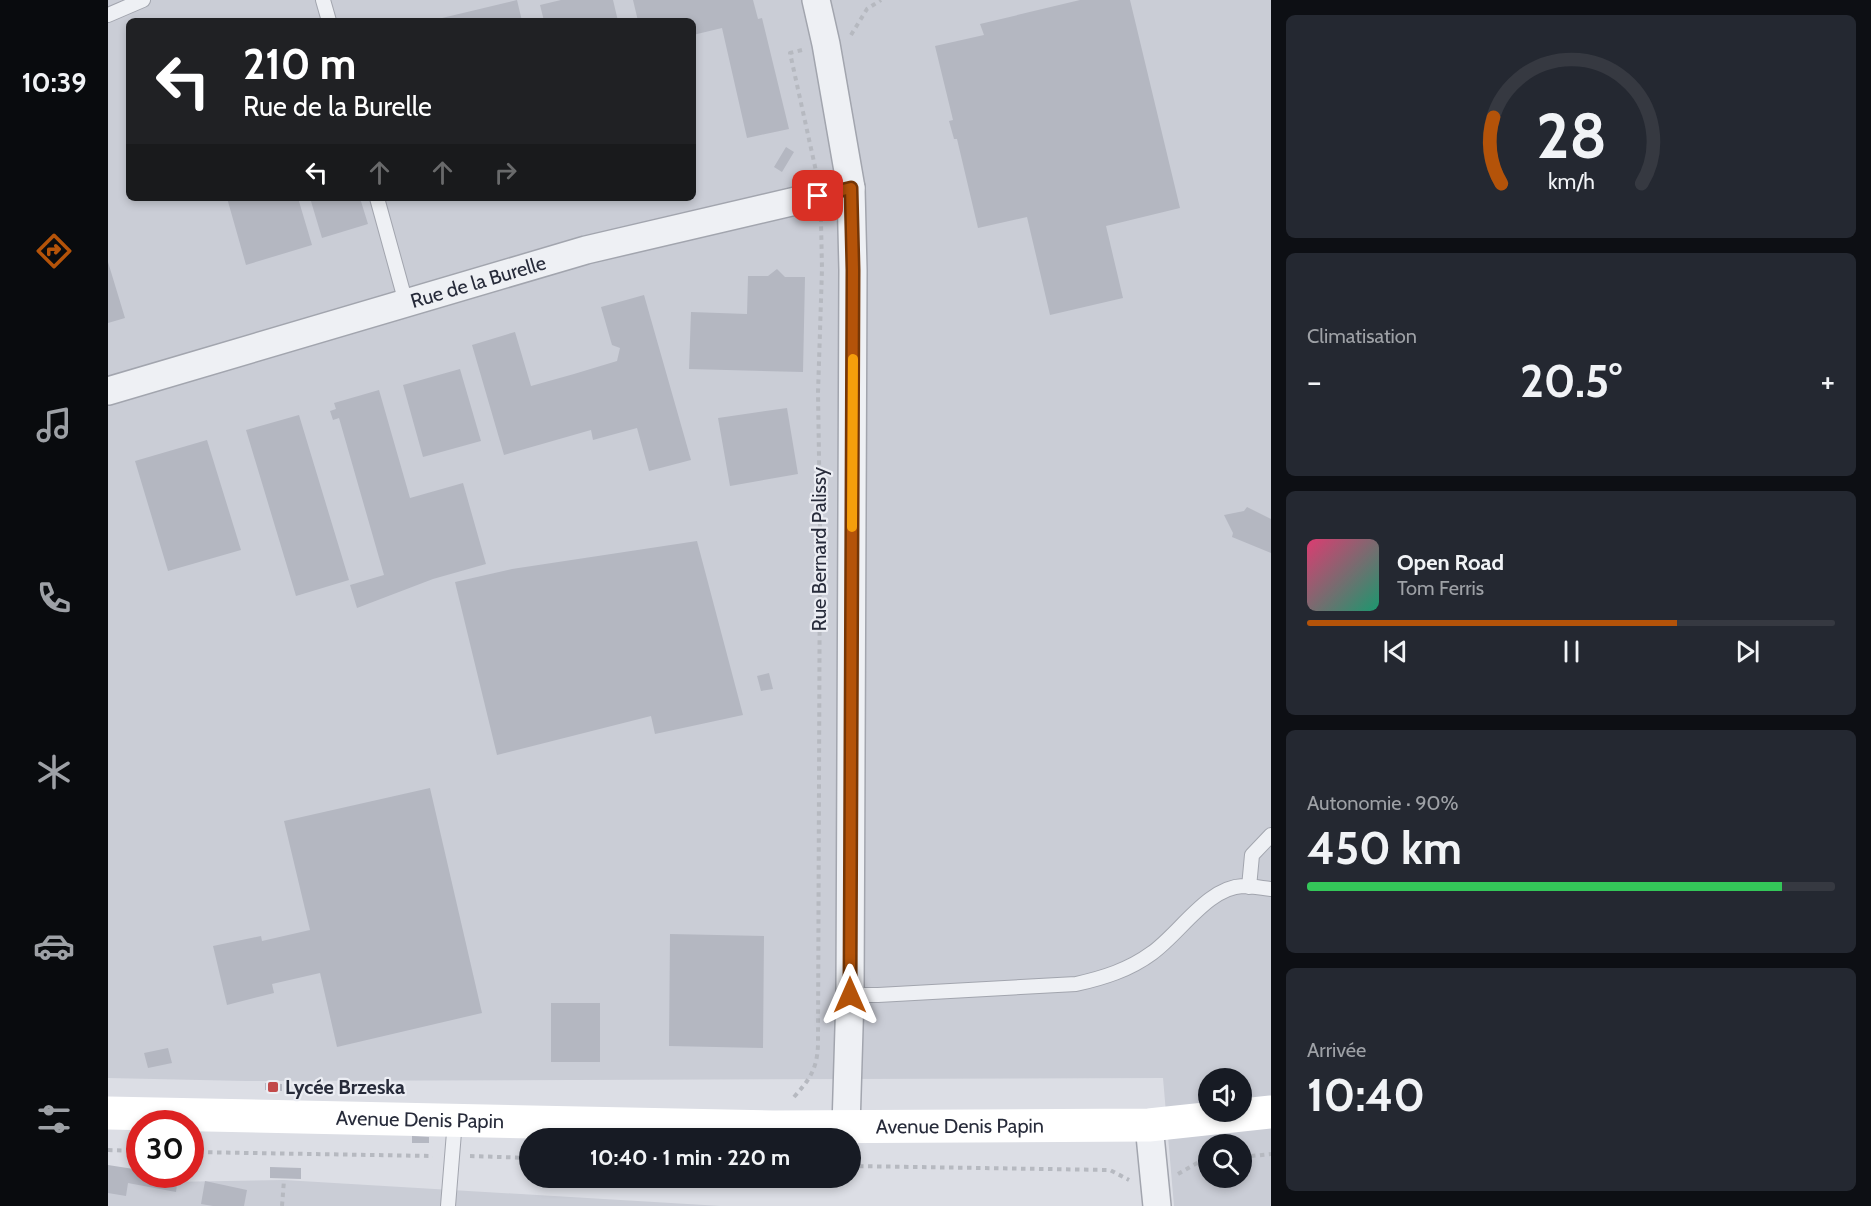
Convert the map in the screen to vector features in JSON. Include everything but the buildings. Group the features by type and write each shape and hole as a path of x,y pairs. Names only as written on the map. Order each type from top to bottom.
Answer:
{"main road":[{"name":"Avenue Denis Papin","path":"108,1113 773,1127 1149,1125 1271,1112"}],"street":[{"name":"Rue Bernard Palissy","path":"816,0 851,188 853,282 850,995 846,1126"},
{"name":"Rue de la Burelle","path":"108,391 586,250 851,188"},
{"path":"1149,1125 1157,1206"}],"lane":[{"path":"108,15 143,0"},
{"path":"323,0 328,18"},
{"path":"378,201 406,303"},
{"path":"1249,887 1252,855 1271,835"},
{"path":"850,995 1076,984 1104,978 1151,955 1171,939 1218,892 1241,886 1271,889"},
{"path":"448,1206 455,1120"}],"path":[{"path":"850,38 867,9 881,0"},
{"name":"Rue Bernard Palissy","path":"790,53 815,170 820,174 826,216 821,219 822,269 818,393 820,531 818,1054 810,1079 792,1100"},
{"path":"108,1150 126,1151"},
{"name":"Avenue Denis Papin","path":"204,1152 519,1158"},
{"path":"1252,1156 1271,1154"},
{"path":"1180,1174 1198,1163"},
{"name":"Avenue Denis Papin","path":"861,1166 1110,1170 1131,1181"},
{"path":"282,1206 284,1180"}],"shaded area":[{"path":"108,0 1271,0 1271,1206 1174,1206 1163,1078 246,1081 108,1078"},
{"path":"284,1180 721,1206 108,1206 108,1183 126,1183 126,1188 204,1188 204,1181"}],"slow traffic":[{"path":"852,527 853,359"}],"place":[{"name":"Lycée Brzeska","path":"273,1087"}],"route":[{"path":"818,196 851,188 853,270 850,995"}]}
